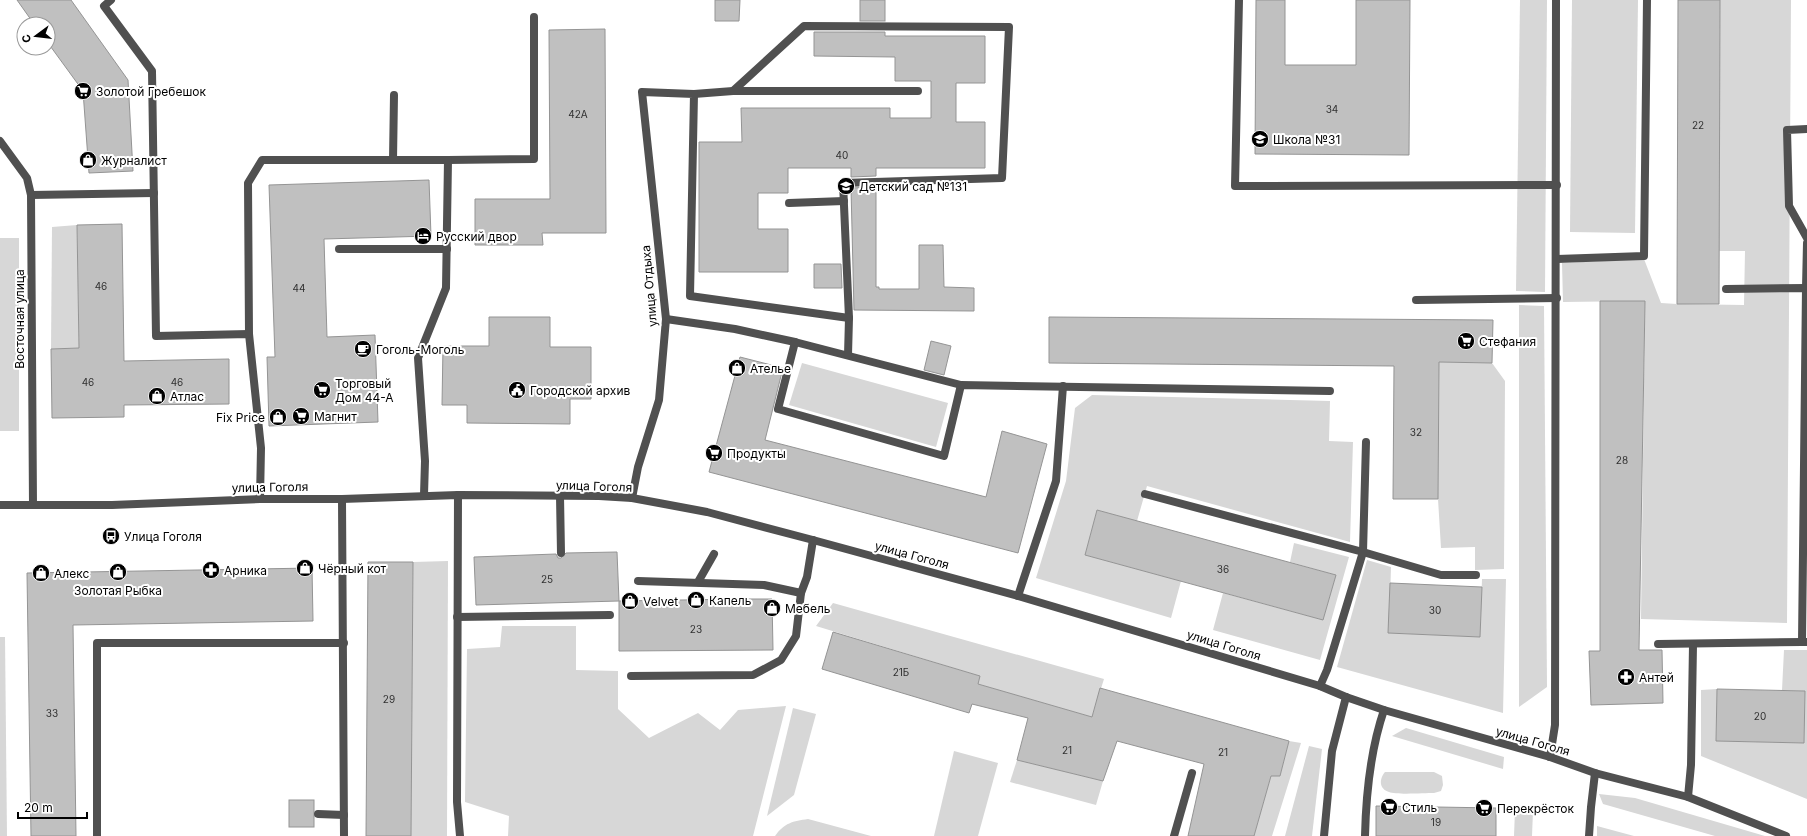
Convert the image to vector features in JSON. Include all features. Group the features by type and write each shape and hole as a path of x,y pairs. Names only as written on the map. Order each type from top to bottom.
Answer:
{"street":[{"path":"111,0 104,6 152,71 156,336 249,334"},
{"path":"1239,0 1235,186 1557,185"},
{"path":"1550,758 1555,725 1557,298 1556,0"},
{"path":"1557,259 1644,256 1647,0"},
{"path":"260,498 261,448 249,334 248,183 262,160 534,159 534,17"},
{"path":"733,91 804,26 1009,27 1002,178 843,182 849,318 848,356"},
{"path":"849,318 690,296 694,94 733,91 918,91"},
{"name":"улица Отдыха","path":"632,498 638,466 659,400 666,319 642,92 694,94"},
{"path":"393,160 394,96"},
{"path":"1807,128 1787,130 1789,206 1807,238"},
{"name":"Восточная улица","path":"0,141 27,178 31,195 32,505"},
{"path":"424,495 425,461 418,358 446,288 448,160"},
{"path":"31,195 154,193"},
{"path":"790,203 844,201"},
{"path":"1658,644 1805,642 1807,243"},
{"path":"339,249 447,248"},
{"path":"1726,289 1806,288"},
{"path":"1416,300 1557,298"},
{"path":"666,319 735,329 795,342 961,385 1330,391"},
{"path":"795,342 778,410 944,456 961,385"},
{"path":"1018,596 1056,481 1063,386"},
{"path":"1320,686 1327,670 1363,552 1366,442"},
{"path":"1145,494 1363,552 1441,575 1476,575"},
{"name":"улица Гоголя","path":"0,504 112,505 260,498 342,498 424,495 599,496 632,498 706,512 1018,596 1320,686 1384,710 1550,758 1595,773 1688,797 1786,836"},
{"path":"458,495 457,802 460,836"},
{"path":"560,496 561,554"},
{"path":"342,498 344,836"},
{"path":"631,676 753,675 781,660 796,636 801,593 807,576 813,540"},
{"path":"698,582 714,554"},
{"path":"638,581 764,585 801,593"},
{"path":"457,617 610,615"},
{"path":"97,836 97,643 344,644"},
{"path":"1688,797 1691,764 1693,644"},
{"path":"1324,836 1332,751 1346,697"},
{"path":"1365,836 1366,800 1374,744 1384,710"},
{"path":"1174,836 1192,773"},
{"path":"1589,836 1595,773"},
{"path":"318,814 344,815"}],"shaded area":[{"path":"1520,0 1547,0 1545,292 1516,291"},
{"path":"1572,0 1638,0 1635,233 1570,232"},
{"path":"1720,0 1791,0 1787,623 1641,619 1645,301 1563,302 1562,263 1644,259 1661,303 1744,305 1745,251 1719,251"},
{"path":"77,225 79,348 51,349 52,227"},
{"path":"0,238 19,238 19,431 0,431"},
{"path":"1519,305 1544,306 1547,687 1519,707"},
{"path":"1439,362 1492,363 1505,381 1504,569 1475,570 1475,547 1441,548 1438,499"},
{"path":"802,363 948,403 936,447 789,405"},
{"path":"1092,395 1330,401 1329,441 1353,442 1350,542 1147,486 1137,521 1097,510 1085,555 1181,581 1171,618 1036,578 1066,481 1075,408"},
{"path":"1294,543 1349,557 1320,660 1213,630 1223,593 1323,620 1336,575 1290,562"},
{"path":"1367,560 1391,567 1389,633 1480,637 1482,579 1506,579 1503,713 1337,667"},
{"path":"448,561 447,836 411,836 413,562"},
{"path":"833,603 1104,679 1092,717 978,684 980,676 816,626"},
{"path":"502,626 576,626 576,670 618,671 618,709 649,738 698,713 720,730 738,710 786,706 753,836 508,836 509,816 465,802 467,649 500,647"},
{"path":"0,637 5,637 7,836 0,836"},
{"path":"1784,650 1807,650 1807,799 1701,756 1701,690 1717,689 1716,741 1804,743 1805,691 1782,690"},
{"path":"793,708 816,714 794,795 767,816"},
{"path":"1406,728 1504,757 1503,769 1392,736"},
{"path":"1289,741 1301,743 1272,836 1254,836 1271,776 1280,776"},
{"path":"1309,746 1322,749 1312,836 1285,836"},
{"path":"954,751 998,763 978,836 934,836"},
{"path":"1017,760 1103,781 1096,805 1010,782"},
{"path":"1385,772 1434,772 1442,776 1443,785 1441,791 1434,793 1393,793 1383,789 1381,784"},
{"path":"1599,794 1635,798 1765,836 1715,836 1603,804"},
{"path":"1515,810 1533,811 1532,836 1514,836"},
{"path":"808,819 871,836 775,836 785,825"},
{"path":"1597,826 1634,836 1597,836"}],"building":[{"path":"17,0 71,0 128,80 133,171 89,173 83,91 56,54 56,16 28,16"},
{"path":"715,0 740,0 739,21 715,21"},
{"path":"860,0 885,0 885,21 860,21"},
{"path":"1256,0 1285,0 1285,65 1356,65 1356,0 1410,0 1409,155 1255,154"},
{"path":"1678,0 1720,0 1719,304 1677,304"},
{"path":"605,29 606,233 542,233 543,245 475,245 475,199 550,199 549,30"},
{"path":"814,32 885,32 885,36 985,36 985,83 956,83 956,122 985,122 985,168 876,168 876,176 851,177 851,168 788,168 788,193 758,193 758,229 788,229 788,272 699,272 699,142 742,142 741,108 890,108 890,118 931,118 931,81 895,81 895,57 814,56"},
{"path":"429,180 431,236 324,239 327,337 375,335 378,422 269,426 267,357 275,357 269,185"},
{"path":"876,187 876,287 879,287 879,289 919,289 919,245 943,245 944,287 974,288 974,311 854,310 851,188"},
{"path":"122,224 124,361 229,359 229,404 124,405 124,417 52,418 51,349 79,348 77,225"},
{"path":"814,264 841,264 842,288 814,288"},
{"path":"1600,301 1645,301 1639,650 1662,650 1663,703 1591,705 1589,651 1600,651"},
{"name":"Городской архив","path":"489,317 550,317 550,347 591,347 591,399 570,399 570,424 467,423 467,405 442,405 443,346 489,346"},
{"path":"1049,317 1493,320 1492,363 1439,362 1438,499 1393,499 1394,366 1049,363"},
{"path":"931,341 951,346 944,375 924,370"},
{"path":"740,357 783,368 765,440 986,497 1002,431 1047,444 1018,553 709,472"},
{"path":"1097,510 1336,575 1323,620 1085,555"},
{"path":"617,552 619,601 476,605 474,557 556,554 558,558 561,558 566,553"},
{"path":"368,562 413,562 411,836 366,836"},
{"path":"312,568 313,621 73,625 76,836 31,836 27,573"},
{"path":"1390,583 1482,587 1480,637 1388,633"},
{"path":"772,599 773,650 619,651 619,601"},
{"path":"833,632 980,676 978,684 1092,717 1100,688 1289,741 1280,776 1271,776 1254,836 1188,836 1204,764 1117,741 1103,781 1017,760 1028,718 972,704 969,713 822,669"},
{"path":"1717,689 1805,691 1804,743 1716,741"},
{"path":"289,800 314,800 314,827 289,827"},
{"path":"1376,806 1496,808 1496,836 1376,836"}],"place":[{"name":"Золотой Гребешок","path":"83,91"},
{"name":"Школа №31","path":"1260,139"},
{"name":"Журналист","path":"88,160"},
{"name":"Детский сад №131","path":"846,186"},
{"name":"Русский двор","path":"423,236"},
{"name":"Стефания","path":"1466,341"},
{"name":"Гоголь-Моголь","path":"363,349"},
{"name":"Ателье","path":"737,368"},
{"name":"Торговый Дом 44-А","path":"322,390"},
{"name":"Городской архив","path":"517,390"},
{"name":"Атлас","path":"157,396"},
{"name":"Магнит","path":"301,416"},
{"name":"Fix Price","path":"278,417"},
{"name":"Продукты","path":"714,453"},
{"name":"Улица Гоголя","path":"111,536"},
{"name":"Чёрный кот","path":"305,568"},
{"name":"Арника","path":"211,570"},
{"name":"Золотая Рыбка","path":"118,572"},
{"name":"Алекс","path":"41,573"},
{"name":"Капель","path":"696,600"},
{"name":"Velvet","path":"630,601"},
{"name":"Мебель","path":"772,608"},
{"name":"Антей","path":"1626,677"},
{"name":"Стиль","path":"1389,807"},
{"name":"Перекрёсток","path":"1484,808"}]}
